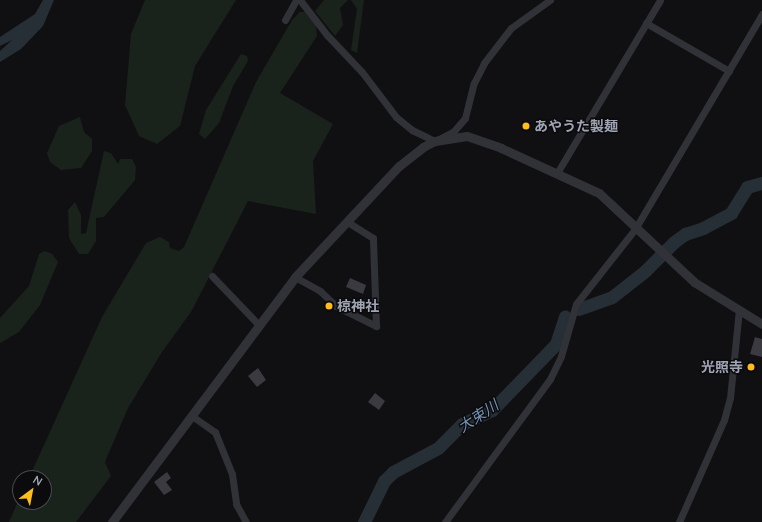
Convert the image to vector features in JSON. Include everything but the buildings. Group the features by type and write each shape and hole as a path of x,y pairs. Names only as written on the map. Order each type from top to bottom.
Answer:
{"street":[{"path":"285,20 296,0"},
{"path":"300,0 327,35 362,72 396,117 412,130 435,141 466,136 557,173 599,193 635,229 694,282 762,324"},
{"path":"112,522 260,326 295,276 399,166 423,147 453,132 465,118 474,83 484,63 511,28 550,0"},
{"path":"557,173 660,0"},
{"path":"445,522 550,379 561,356 576,304 635,229 762,14"},
{"path":"646,23 729,71"},
{"path":"295,276 320,291 336,306 376,326 373,238 347,222"},
{"path":"212,276 260,326"},
{"path":"679,522 724,420 730,398 739,310"},
{"path":"192,416 215,432 232,474 236,504 246,522"}],"shaded area":[{"path":"43,0 54,0 43,26 21,49 0,62 0,51 12,40 0,46 0,37 35,14"},
{"path":"145,0 236,0 195,66 180,126 157,144 139,136 125,105 131,34"},
{"path":"324,0 348,0 340,8 343,25 335,36 315,11"},
{"path":"351,0 364,0 357,53 351,50 357,9"},
{"path":"300,12 305,12 316,26 317,36 280,93 333,124 313,161 316,214 248,201 191,312 162,352 128,408 105,462 111,476 76,522 9,522 14,510 52,510 52,470 33,470 102,317 146,243 160,237 169,242 170,248 179,251 184,247 256,82 292,20"},
{"path":"241,54 247,56 248,61 233,86 219,123 205,139 199,134 206,110"},
{"path":"80,117 84,132 92,139 92,151 81,168 61,170 50,162 47,153 59,126"},
{"path":"104,151 111,153 118,164 120,159 132,159 136,167 135,180 104,217 96,218 96,241 88,254 79,254 69,238 68,210 75,202 81,215 81,234 86,233"},
{"path":"45,251 52,254 58,262 40,305 19,332 0,343 0,318 29,286 39,254"}],"waterway":[{"name":"大束川","path":"579,309 612,297 645,271 674,242 685,234 703,228 731,213 747,187 762,183"},
{"name":"大束川","path":"364,522 384,481 393,472 438,448 462,424 492,410 556,344 565,316"}],"place":[{"name":"あやうた製麺","path":"526,126"},
{"name":"椋神社","path":"329,306"},
{"name":"光照寺","path":"751,367"}]}
